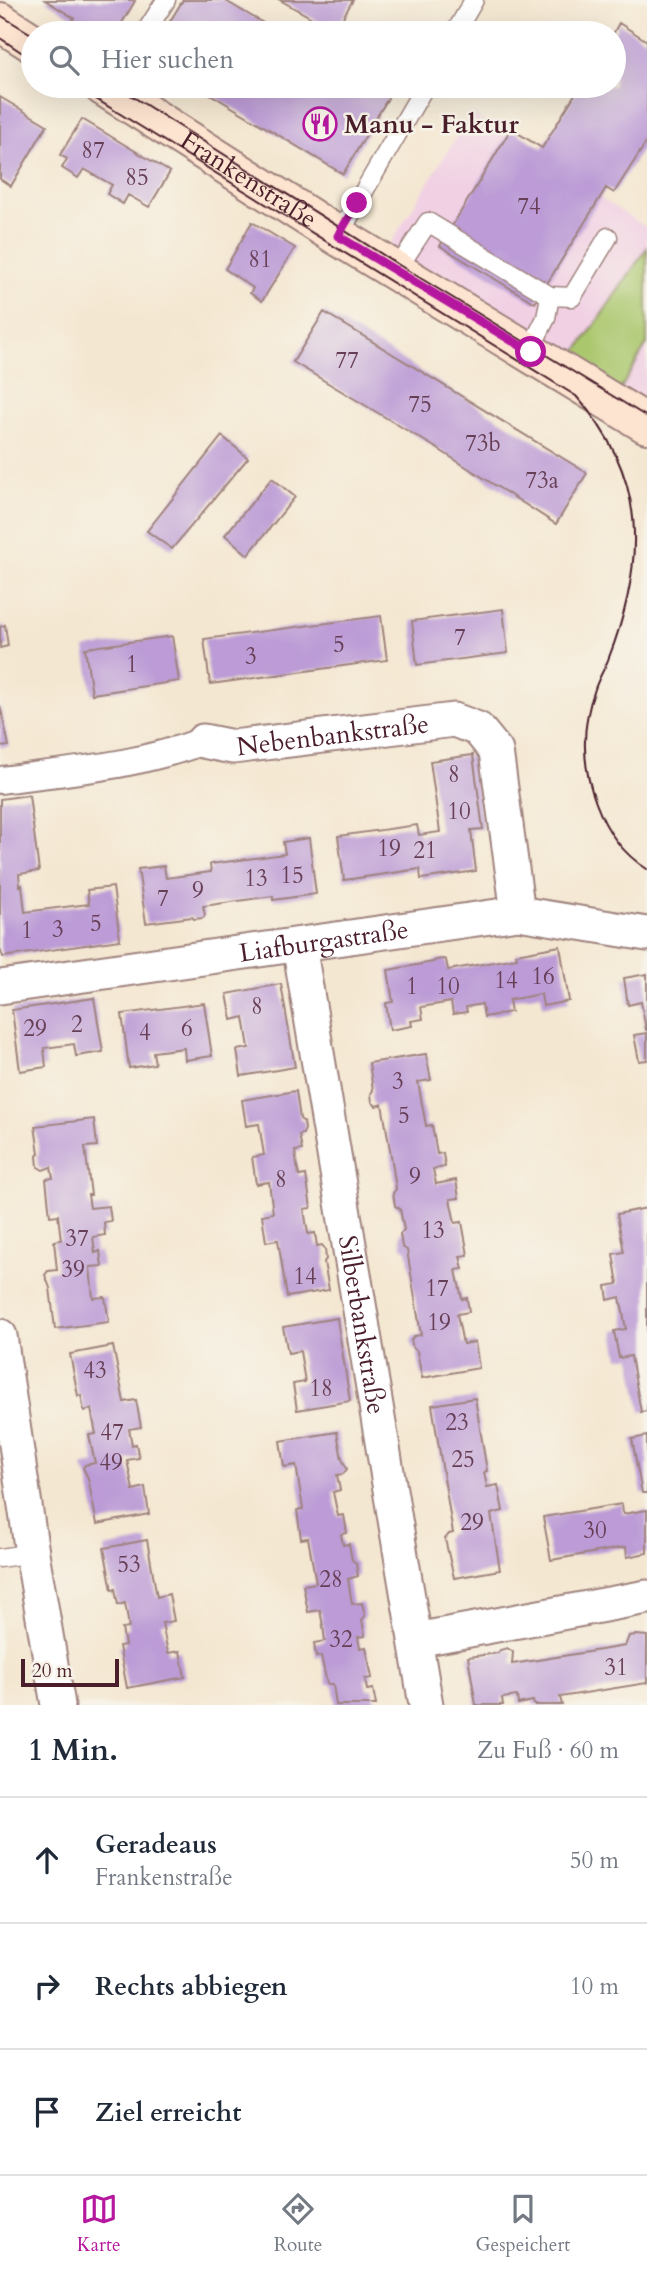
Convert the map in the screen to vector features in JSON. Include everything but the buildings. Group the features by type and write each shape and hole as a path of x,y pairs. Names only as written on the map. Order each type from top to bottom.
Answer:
{"main road":[{"path":"0,22 21,35"},
{"name":"Frankenstraße","path":"126,98 338,236 647,424"}],"street":[{"name":"Nebenbankstraße","path":"0,780 113,765 169,754 203,741 233,747 454,720 478,729 496,751 518,913"},
{"name":"Liafburgastraße","path":"0,987 518,913 647,934"},
{"name":"Silberbankstraße","path":"299,945 426,1705"},
{"path":"0,1336 16,1555 58,1705"},
{"path":"415,1640 647,1597"}],"lane":[{"path":"153,21 166,0"},
{"path":"462,21 474,0"},
{"path":"338,236 418,98"},
{"path":"396,271 428,222 550,296 572,297 608,237"},
{"path":"531,352 546,318 550,296"}],"shaded area":[{"path":"471,113 647,228 647,248 564,370 381,259"},
{"path":"647,344 647,421 614,400"}],"green space":[{"path":"647,248 647,344 614,400 564,370"}],"tram line":[{"path":"0,15 21,28"},
{"path":"0,38 21,52"},
{"path":"94,98 576,396 599,426 616,457 628,488 634,553 621,623 590,703 585,732 586,761 591,789 605,823 623,849 647,869"},
{"path":"135,98 399,265 647,417"}],"place":[{"name":"Manu - Faktur","path":"320,124"}],"route":[{"path":"357,203 338,236 531,352"}]}
